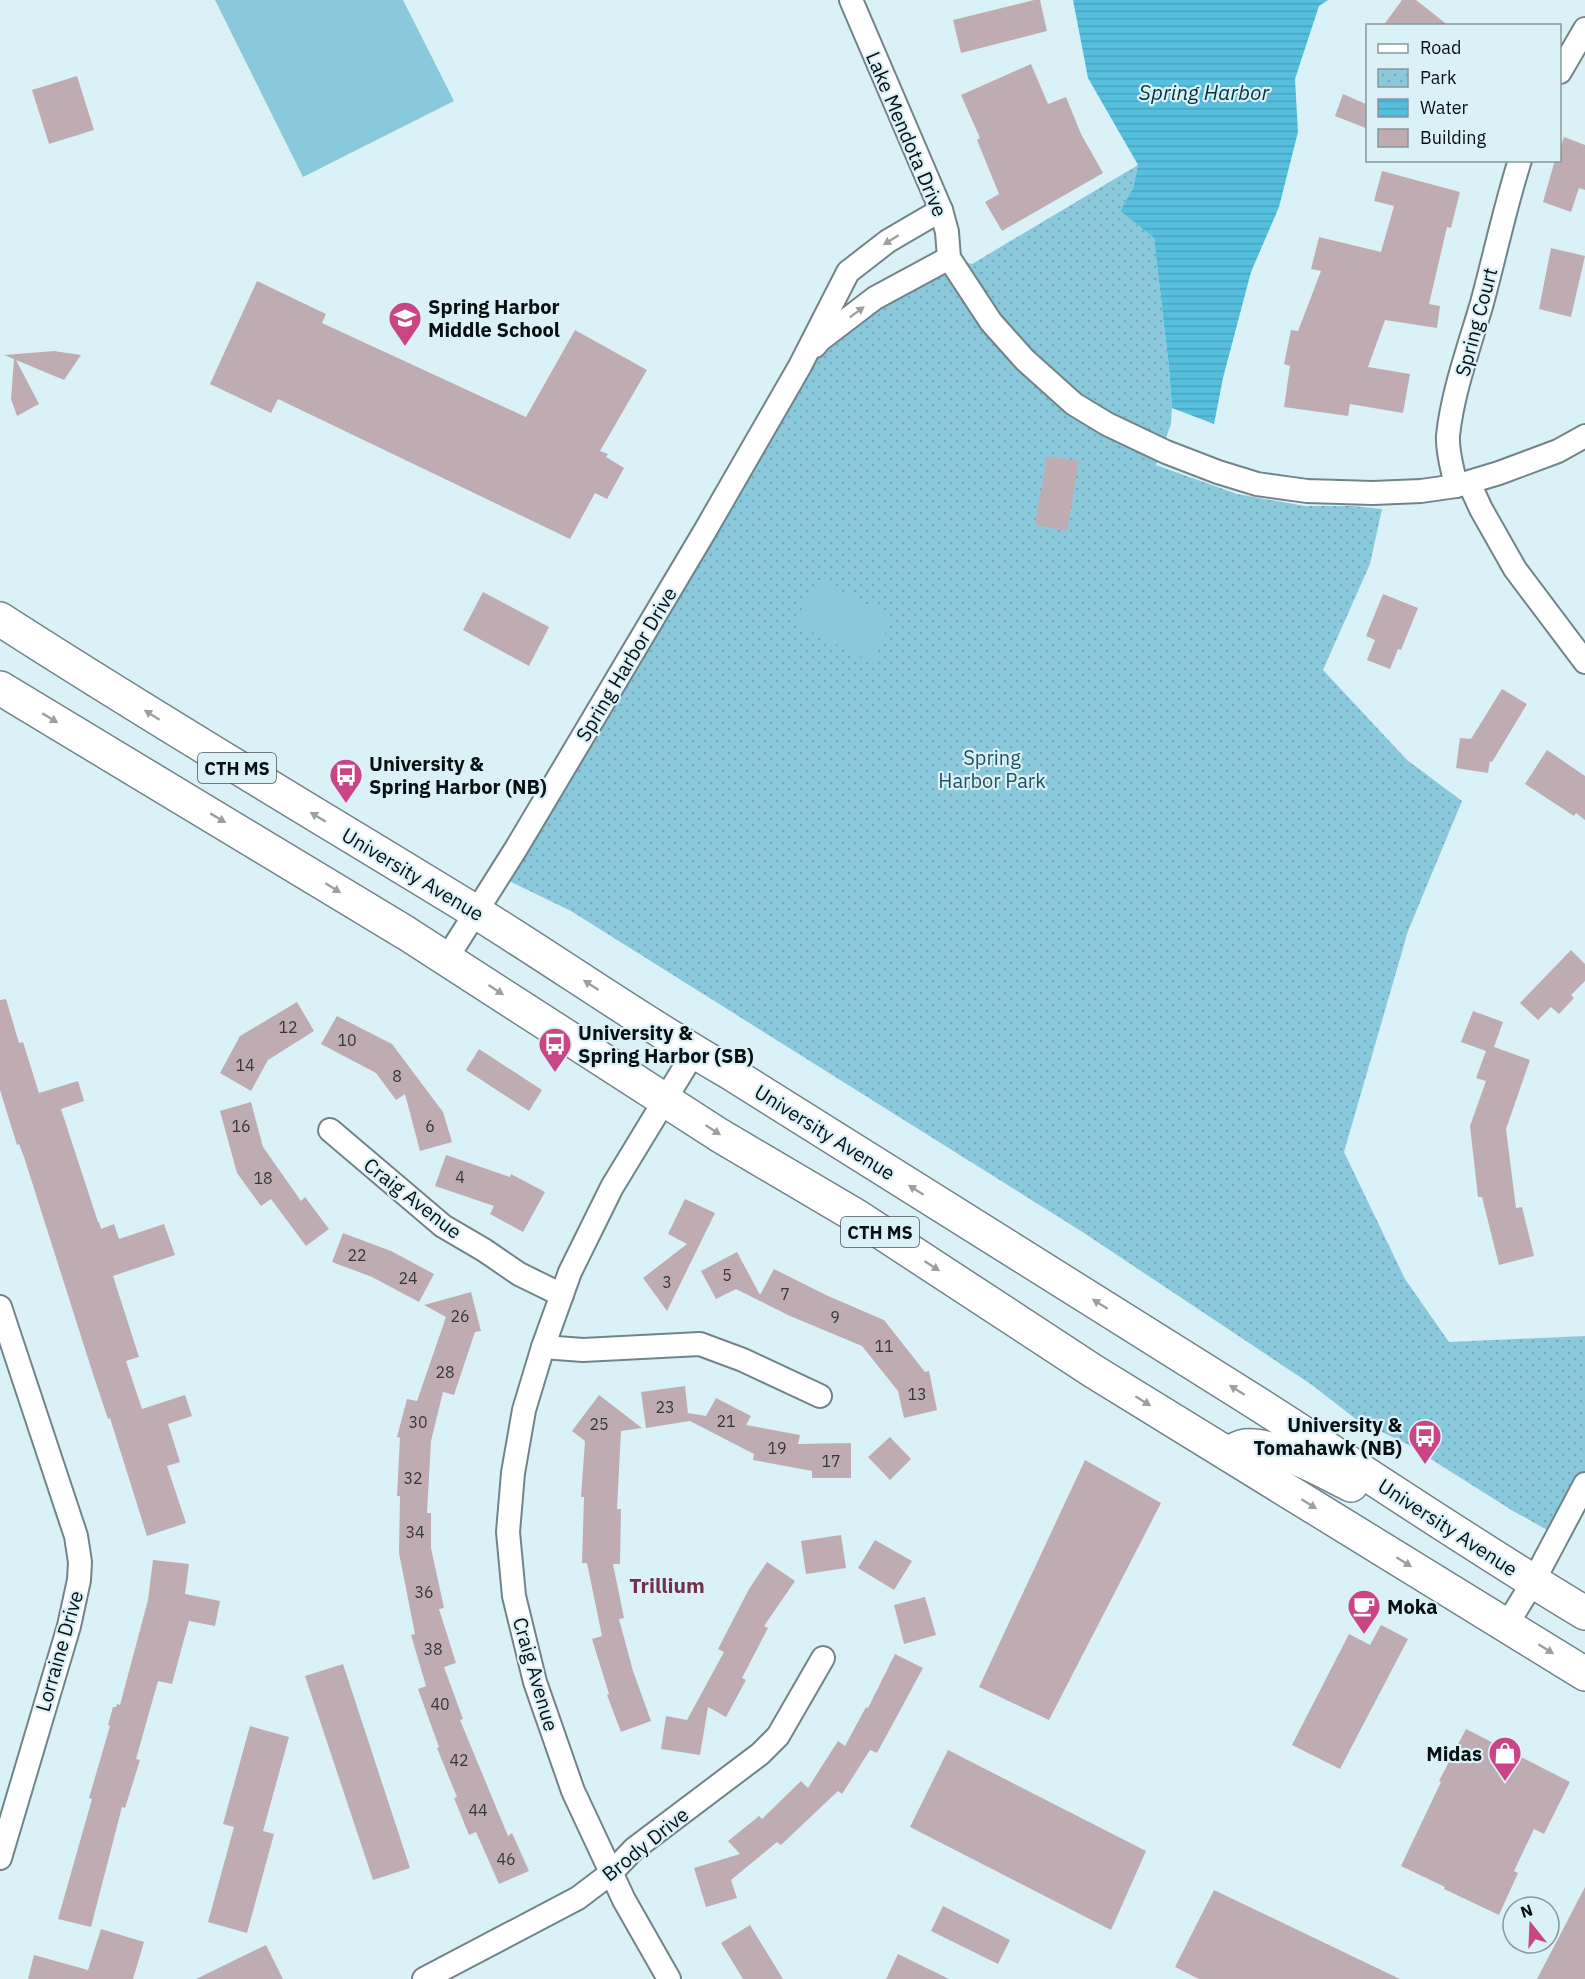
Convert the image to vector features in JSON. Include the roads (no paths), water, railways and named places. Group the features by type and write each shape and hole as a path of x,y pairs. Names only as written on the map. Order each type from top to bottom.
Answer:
{"main road":[{"name":"University Avenue","path":"0,619 259,782 476,913 694,1052 1149,1335 1533,1582 1585,1612"},
{"name":"CTH MS","path":"0,688 447,958 719,1134 858,1217 1084,1365 1585,1674"},
{"path":"1228,1454 1245,1446 1266,1448 1313,1466 1361,1490 1431,1515"}],"street":[{"name":"Lake Mendota Drive","path":"851,0 941,210 947,232 949,258 991,322 1025,360 1074,404 1134,437 1208,468 1257,484 1307,491 1373,493 1463,484 1540,458 1585,436"},
{"path":"1561,70 1585,29"},
{"name":"Spring Court","path":"1519,162 1508,196 1458,388 1448,436 1449,450 1463,484 1481,509 1515,569 1585,662"},
{"name":"Spring Harbor Drive","path":"447,958 639,642 800,366 848,272 888,241 941,210"},
{"name":"Spring Harbor Drive","path":"800,366 820,340 875,298 949,258"},
{"name":"Craig Avenue","path":"669,1979 611,1873 570,1780 535,1682 514,1596 508,1532 513,1473 524,1410 562,1295 598,1211 664,1098 694,1052"},
{"name":"Craig Avenue","path":"330,1130 443,1226 519,1274 562,1295"},
{"name":"Lorraine Drive","path":"0,1308 76,1536 80,1562 79,1580 69,1626 0,1858"},
{"path":"543,1347 583,1350 700,1344 743,1360 820,1396"},
{"path":"1506,1626 1533,1582 1585,1484"},
{"name":"Brody Drive","path":"424,1979 578,1898 611,1873 634,1849 760,1754 777,1736 823,1658"}],"water":[{"name":"Spring Harbor","path":"1073,0 1328,0 1319,6 1295,79 1298,132 1279,207 1251,272 1223,378 1214,424 1172,408 1154,238 1120,211 1133,188 1138,165 1088,78"}],"place":[{"name":"Spring Harbor Middle School","path":"405,347"},
{"name":"University & Spring Harbor (NB)","path":"346,804"},
{"name":"University & Spring Harbor (SB)","path":"555,1073"},
{"name":"University & Tomahawk (NB)","path":"1425,1465"},
{"name":"Moka","path":"1364,1635"},
{"name":"Midas","path":"1505,1782"}],"district":[{"name":"Trillium","path":"667,1585"}],"park label":[{"name":"Spring Harbor Park","path":"992,768"}]}
